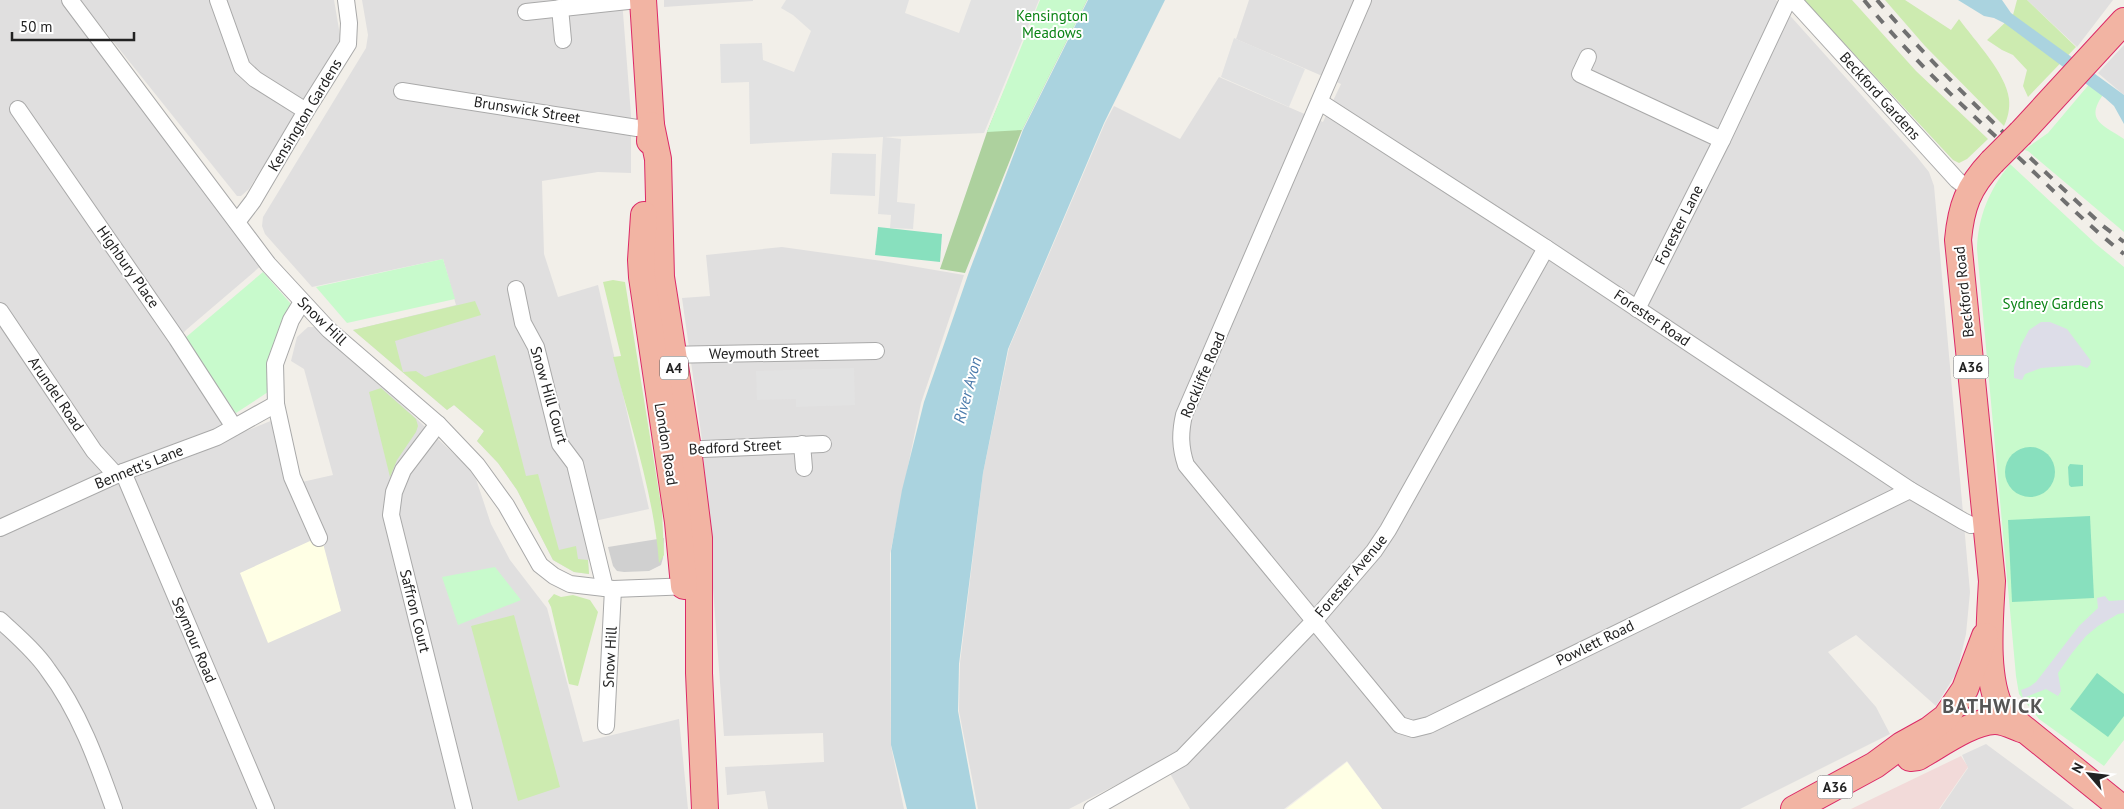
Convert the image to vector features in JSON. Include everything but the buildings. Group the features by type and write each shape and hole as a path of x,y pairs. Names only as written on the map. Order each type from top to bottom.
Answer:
{"highway":[{"name":"London Road","path":"643,0 651,126 658,159 662,355 678,450 678,522 692,586 699,672 705,809"},
{"name":"Beckford Road","path":"2014,722 1996,701 1992,684 1990,621 1992,581 1958,240 1960,222 1970,190 1980,175 2124,21"},
{"name":"A36","path":"1992,581 2014,722"},
{"name":"A36","path":"1875,765 1946,717 1971,676 1990,621"},
{"name":"A36","path":"1875,765 1918,757 1964,731 1986,722 2014,722 2124,809"},
{"name":"A36","path":"1964,731 2014,722"},
{"name":"A36","path":"1799,808 1940,730 2014,722"}],"street":[{"name":"Snow Hill","path":"70,0 268,264 329,330 438,424 477,465 506,505 540,565 554,576 570,584 609,588 692,586"},
{"path":"218,0 242,67 255,79 306,110"},
{"name":"Kensington Gardens","path":"237,222 253,201 306,110 348,44 349,23 346,0"},
{"path":"526,12 637,0"},
{"name":"Rockliffe Road","path":"1314,621 1186,465 1181,450 1180,432 1184,415 1363,0"},
{"name":"Forester Lane","path":"1637,309 1722,140 1788,0"},
{"name":"Beckford Gardens","path":"1793,0 1956,180 1970,190"},
{"path":"560,8 563,40"},
{"path":"1588,57 1580,74 1722,140"},
{"name":"Brunswick Street","path":"402,91 637,128 651,126"},
{"name":"Forester Road","path":"1320,102 1546,248 1910,490 1963,521 1971,524 1987,523"},
{"name":"Highbury Place","path":"18,109 177,339 234,427"},
{"name":"Forester Avenue","path":"1092,809 1182,758 1314,621 1374,551 1388,530 1546,248"},
{"name":"Snow Hill Court","path":"516,289 523,323 536,346 560,444 575,464 609,588"},
{"path":"302,302 291,320 276,364 276,404 292,477 319,538"},
{"name":"Arundel Road","path":"0,311 94,451 120,474"},
{"name":"Weymouth Street","path":"662,355 876,351"},
{"name":"Bennett's Lane","path":"0,528 120,474 217,437 276,404"},
{"name":"Saffron Court","path":"438,424 403,470 394,492 391,514 464,809"},
{"name":"Bedford Street","path":"802,444 804,468"},
{"name":"Bedford Street","path":"678,450 823,444"},
{"name":"Seymour Road","path":"120,474 266,809"},
{"name":"Powlett Road","path":"1314,621 1400,725 1413,729 1430,724 1910,490"},
{"name":"Snow Hill","path":"606,726 609,588"},
{"path":"0,620 30,647 49,670 94,752 114,809"}],"shaded area":[{"path":"0,0 62,0 124,78 262,265 186,330 175,343 236,435 273,420 341,611 302,482 333,475 304,369 291,361 297,337 308,327 314,327 331,338 474,473 491,524 510,560 547,608 583,742 679,719 688,809 0,809"},
{"path":"80,0 334,0 341,41 249,189 241,196 237,196"},
{"path":"362,0 622,0 631,115 631,173 598,172 542,181 544,254 558,297 598,285 649,509 590,522 596,556 588,560 589,574 574,572 553,560 517,490 498,463 477,441 484,431 454,405 447,410 353,330 456,305 443,259 312,287 265,234 262,226 263,217 366,48 368,35"},
{"path":"664,0 753,0 753,1 664,7"},
{"path":"786,0 909,0 905,13 959,33 971,0 1039,0 984,133 884,137 901,139 897,202 915,204 913,229 890,228 891,215 878,214 883,137 750,144 749,82 721,83 720,44 762,43 763,60 794,72 811,31 793,15 781,8"},
{"path":"1249,0 1776,0 1917,157 1929,172 1934,186 1970,592 1966,634 1957,672 1936,706 1856,635 1828,652 1876,707 1890,734 1740,809 1382,809 1347,761 1284,809 1190,809 1163,761 1069,809 978,809 959,711 960,663 983,473 1009,348 1114,106 1180,139 1219,77 1323,122 1341,84 1236,39"},
{"path":"2027,0 2113,0 2077,47"},
{"path":"1234,38 1305,69 1289,107 1221,77"},
{"path":"2124,45 2124,95 2098,73"},
{"path":"832,153 876,154 875,196 830,194"},
{"path":"782,247 964,275 921,403 890,554 891,746 904,809 768,809 765,791 727,795 725,767 824,762 823,733 724,736 702,440 682,298 710,296 706,255"},
{"path":"2041,322 2050,322 2067,329 2091,361 2090,365 2087,368 2079,365 2041,368 2025,374 2022,380 2014,378 2014,367 2021,345 2029,330"},
{"path":"854,368 855,405 796,407 796,399 757,400 756,371"},
{"path":"321,536 341,611 268,643 240,573"},
{"path":"664,538 661,565 649,571 624,572 617,571 613,566 608,547"},
{"path":"2105,596 2109,601 2124,600 2124,613 2118,614 2098,626 2086,636 2072,653 2058,673 2061,691 2058,696 2046,689 2023,698 2021,690 2036,682 2079,626 2098,608 2097,598"},
{"path":"1986,744 2074,809 1940,809 1968,768 1962,755"},
{"path":"1961,756 1968,767 1939,809 1851,809"},
{"path":"1347,762 1382,809 1286,809"}],"green space":[{"name":"Kensington Meadows","path":"1040,0 1087,0 1022,130 987,132"},
{"path":"1042,0 1087,0 1022,130 965,273 940,269 987,132"},
{"path":"1804,0 1852,0 1916,71 1988,139 1967,159 1959,163 1953,160"},
{"path":"1885,0 1905,0 1951,30 1959,19 1996,68 2007,89 2009,106 2004,126 1925,46"},
{"path":"2017,0 2027,0 2076,47 2028,97 2023,86 2027,70 2013,55 1987,40 2013,15"},
{"path":"2091,82 2105,92 2096,109 2098,120 2102,125 2124,139 2124,232 2028,151 2024,150 2048,133"},
{"name":"Sydney Gardens","path":"2010,164 2096,244 2124,267 2124,740 2104,766 2039,719 2019,694 2016,676 1977,249 1982,215 1986,204 1996,184"},
{"path":"878,227 942,234 940,262 875,255"},
{"path":"443,259 455,299 347,323 316,287"},
{"path":"263,272 291,304 279,330 268,392 236,413 185,338"},
{"path":"613,280 625,282 662,511 664,555 659,563 647,485 613,357 621,356 603,282"},
{"path":"475,301 481,315 395,341 403,372 416,371 425,377 495,355 526,476 538,474 559,550 576,546 578,559 588,560 589,574 574,572 553,560 517,490 498,463 477,441 484,431 454,405 447,410 353,330"},
{"path":"381,388 416,419 418,426 397,460 390,477 369,392"},
{"path":"2025,447 2035,447 2048,454 2055,467 2055,477 2048,490 2035,497 2025,497 2016,493 2009,486 2005,477 2005,467 2009,458 2016,451"},
{"path":"2070,464 2083,465 2083,486 2071,487 2069,485 2068,467"},
{"path":"2090,516 2094,598 2012,602 2008,520"},
{"path":"495,567 521,600 458,625 442,577"},
{"path":"554,594 561,597 573,595 590,600 598,612 578,686 569,684 548,601"},
{"path":"514,615 560,787 518,801 471,626"},
{"path":"2097,673 2124,694 2124,716 2108,737 2070,709"}],"water":[{"name":"River Avon","path":"1088,0 1165,0 1104,123 1008,349 983,473 959,664 958,711 976,809 907,809 891,745 891,551 902,490 924,402 969,272 1023,130"},
{"path":"1958,0 2002,0 2011,13 2124,95 2124,124 2114,106 2105,98 2004,23 1984,16"}],"railway":[{"path":"1864,0 1899,41 1955,99 2082,218 2124,254"},
{"path":"1877,0 1930,59 1987,116 2103,226 2124,242"}],"district":[{"name":"BATHWICK","path":"1993,706"}]}
